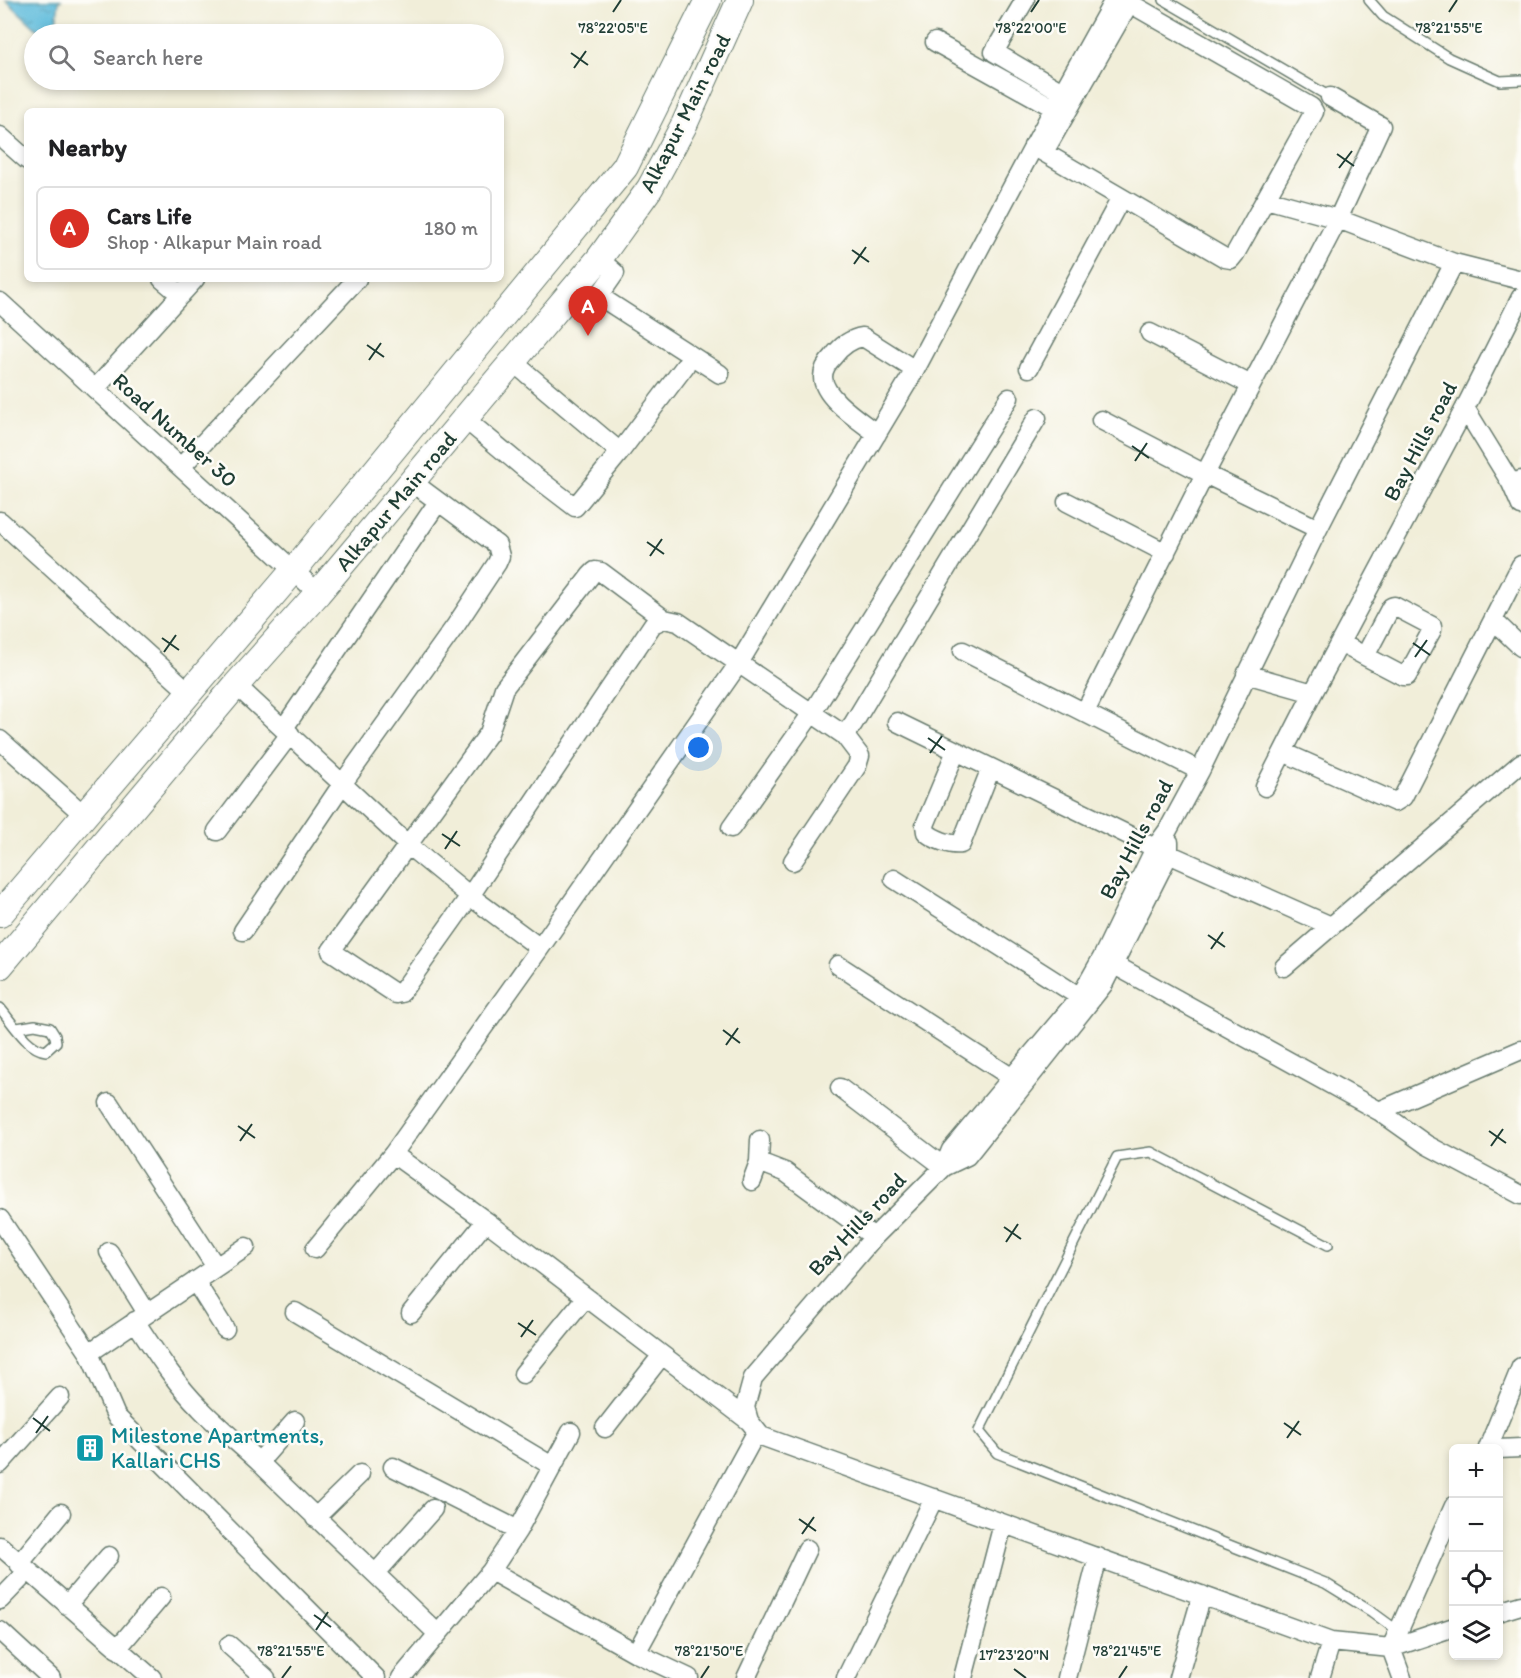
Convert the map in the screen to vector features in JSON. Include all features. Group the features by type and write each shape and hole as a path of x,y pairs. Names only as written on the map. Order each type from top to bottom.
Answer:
{"street":[{"name":"Alkapur Main road","path":"0,914 294,570 613,182 631,156 708,0"},
{"name":"Alkapur Main road","path":"0,966 599,259 650,188 660,170 684,125 740,0"},
{"path":"1025,0 994,52 1058,100"},
{"path":"1038,149 1058,100 1114,0"},
{"path":"315,1249 393,1155 739,663 915,370 1038,149 1127,7 1133,5 1311,106 1314,112 1235,254 1230,259 1038,149"},
{"path":"935,42 1058,100"},
{"path":"1085,712 1205,474 1338,219 1381,126 1330,96"},
{"path":"0,136 24,157"},
{"path":"631,156 660,170"},
{"path":"1029,368 1121,198"},
{"path":"1266,199 1338,219 1454,263 1521,280"},
{"path":"599,259 615,273 599,296 720,374"},
{"name":"Bay Hills road","path":"1162,851 1168,830 1200,771 1318,529 1454,263"},
{"path":"166,282 181,295"},
{"path":"95,389 192,282"},
{"path":"181,467 354,282"},
{"name":"Bay Hills road","path":"1265,787 1521,297"},
{"name":"Road Number 30","path":"0,302 318,593"},
{"path":"1150,333 1251,385"},
{"path":"877,434 828,393 823,378 826,365 837,351 852,339 863,337 915,370"},
{"path":"513,362 620,452"},
{"path":"465,418 575,507 685,366"},
{"path":"731,828 812,713 1009,398"},
{"path":"1465,408 1516,481 1521,506"},
{"path":"844,735 853,724 1037,418"},
{"path":"1101,420 1318,529"},
{"path":"243,931 343,783 456,625 500,556 497,545 412,482"},
{"path":"217,831 287,731 438,502"},
{"path":"1067,502 1166,553"},
{"path":"0,521 189,692"},
{"path":"1283,752 1395,802 1403,797 1521,565"},
{"path":"664,619 653,624 402,993 396,994 331,951 489,733 504,688 595,571 602,572 664,619 678,622 844,735 860,756 857,766 793,861"},
{"path":"1493,620 1521,647"},
{"path":"1340,643 1365,656"},
{"path":"963,651 1200,771"},
{"path":"1246,674 1313,693"},
{"path":"236,685 409,846 470,896 540,948"},
{"path":"897,722 1162,851 1331,926"},
{"path":"0,740 84,815"},
{"path":"956,751 926,825 926,832 930,836 956,845 961,844 991,768"},
{"path":"1284,967 1521,763"},
{"path":"840,1088 944,1167 967,1156 1103,985 1108,962 1162,851"},
{"path":"894,879 1080,996"},
{"path":"1108,962 1379,1111 1427,1145 1521,1195"},
{"name":"Bay Hills road","path":"753,1426 745,1407 753,1378 874,1237 944,1167 951,1149 1108,962"},
{"path":"838,964 1011,1077"},
{"path":"1379,1111 1521,1050"},
{"path":"109,1103 216,1267"},
{"path":"752,1181 759,1162 760,1140"},
{"path":"393,1155 486,1221 662,1355 753,1426 761,1436 1331,1642 1391,1648 1449,1629"},
{"path":"759,1162 785,1172 874,1237"},
{"path":"0,1219 89,1353 116,1416 376,1678"},
{"path":"411,1313 486,1221"},
{"path":"89,1353 246,1247"},
{"path":"109,1252 163,1363 199,1407 438,1634"},
{"path":"195,1281 225,1329"},
{"path":"523,1374 586,1297"},
{"path":"295,1312 552,1466"},
{"path":"605,1428 662,1355"},
{"path":"1490,1444 1521,1367"},
{"path":"0,1464 60,1397"},
{"path":"259,1462 295,1421"},
{"path":"636,1653 753,1426"},
{"path":"401,1678 491,1571 518,1530 571,1432"},
{"path":"1503,1449 1521,1448"},
{"path":"393,1467 518,1530"},
{"path":"315,1518 360,1474"},
{"path":"846,1678 934,1497"},
{"path":"376,1573 433,1509"},
{"path":"0,1600 61,1513"},
{"path":"1402,1678 1391,1648 1449,1517"},
{"path":"963,1678 1003,1524"},
{"path":"0,1546 152,1678"},
{"path":"746,1678 807,1549"},
{"path":"67,1605 110,1556"},
{"path":"1066,1678 1098,1557"},
{"path":"491,1571 636,1653 689,1678"},
{"path":"1178,1678 1202,1595"},
{"path":"117,1648 161,1597"},
{"path":"1503,1610 1521,1605"},
{"path":"0,1631 51,1678"},
{"path":"1320,1678 1331,1642"},
{"path":"229,1645 266,1678"}],"lane":[{"path":"1164,0 1330,96"},
{"path":"1369,0 1383,16 1449,58 1500,81 1521,80"},
{"path":"0,1008 17,1028"},
{"path":"1328,1245 1151,1152 1117,1157 979,1431 997,1453 1325,1583 1398,1631"}],"water":[{"path":"6,0 62,0 59,1 56,24 31,24"}],"place":[{"name":"Cars Life","path":"588,336"},
{"name":"Milestone Apartments, Kallari CHS","path":"90,1448"}]}
